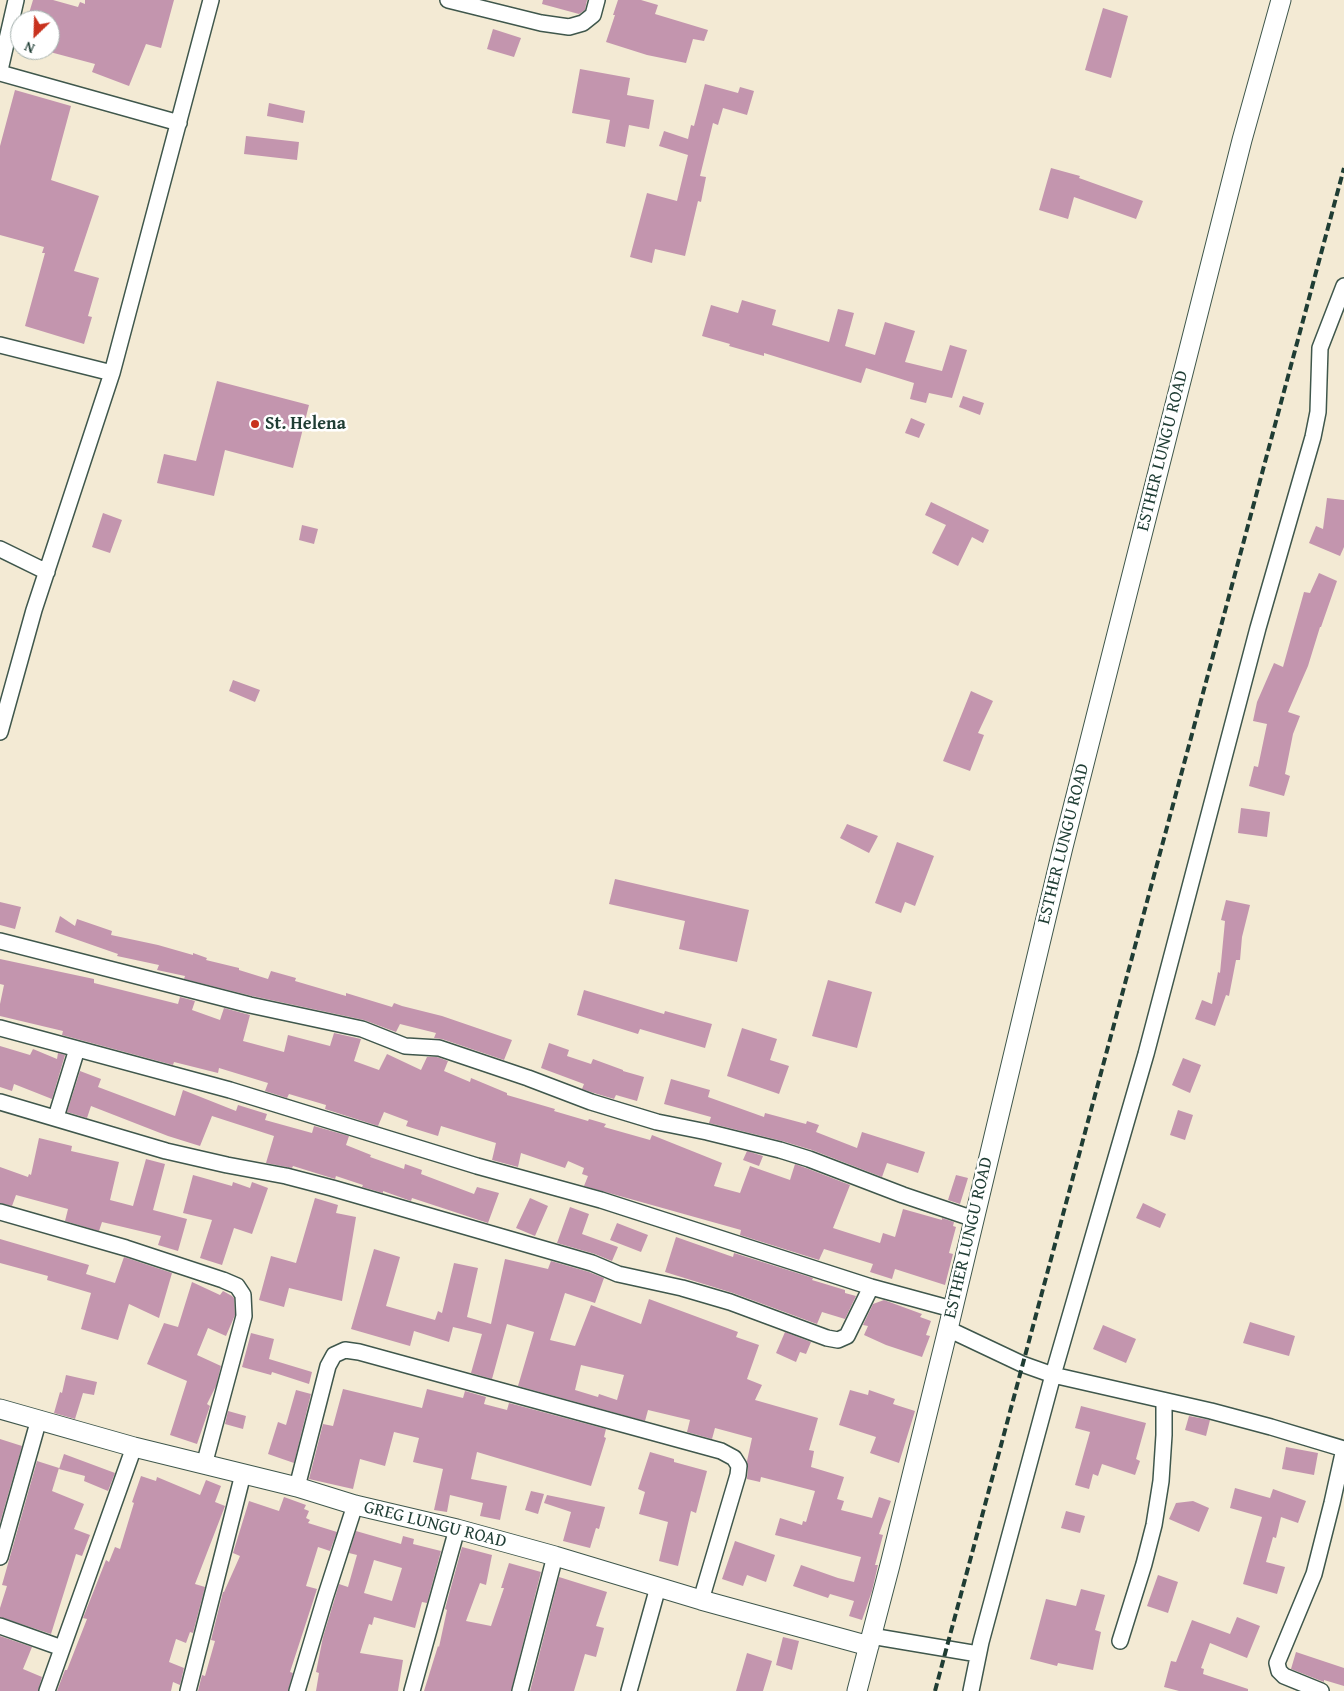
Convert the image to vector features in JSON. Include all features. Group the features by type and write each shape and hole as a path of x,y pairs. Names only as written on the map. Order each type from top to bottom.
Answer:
{"street":[{"path":"16,0 0,72 179,123"},
{"path":"0,732 34,610 112,373 211,0"},
{"path":"448,0 541,23 569,27 583,23 593,15 597,0"},
{"name":"ESTHER LUNGU ROAD","path":"858,1691 948,1329 1063,847 1242,140 1281,0"},
{"path":"971,1691 978,1654 1053,1375 1146,1054 1255,637 1313,437 1318,412 1320,348 1344,286"},
{"path":"0,345 112,373"},
{"path":"0,549 47,572"},
{"path":"0,941 250,1005 362,1029 405,1046 439,1048 528,1078 591,1102 657,1122 744,1141 810,1159 903,1195 974,1219"},
{"path":"0,1028 230,1090 477,1166 601,1200 871,1287 952,1309"},
{"path":"56,1117 77,1049"},
{"path":"0,1102 166,1151 227,1166 286,1176 332,1188 592,1263 618,1274 682,1288 730,1302 827,1338 838,1340 846,1336 871,1287"},
{"path":"0,1212 126,1248 237,1286 243,1295 244,1316 204,1465"},
{"path":"948,1329 1022,1364 1053,1375 1211,1410 1344,1449 1314,1574 1278,1663 1279,1671 1284,1676 1321,1691"},
{"path":"297,1487 328,1366 334,1355 345,1350 359,1352 721,1451 734,1458 738,1466 738,1475 701,1600"},
{"path":"1120,1641 1154,1525 1161,1481 1164,1401"},
{"name":"GREG LUNGU ROAD","path":"0,1409 134,1447 457,1529 701,1600 870,1641"},
{"path":"0,1556 39,1419"},
{"path":"46,1691 134,1447"},
{"path":"188,1691 243,1474"},
{"path":"297,1691 324,1598 355,1504"},
{"path":"412,1691 457,1529"},
{"path":"520,1691 555,1556"},
{"path":"629,1691 658,1586"},
{"path":"0,1626 62,1648"},
{"path":"870,1641 978,1654"}],"building":[{"path":"33,0 53,0 78,7 80,2 85,4 85,0 174,0 161,48 146,44 129,86 92,72 95,64 60,55 60,10 30,10"},
{"path":"543,0 587,0 585,10 579,14 542,4"},
{"path":"618,0 641,0 658,5 655,14 708,30 704,41 693,39 686,63 647,55 606,42"},
{"path":"1103,8 1128,16 1111,78 1085,70"},
{"path":"493,29 521,38 514,57 487,49"},
{"path":"580,69 630,78 627,95 654,100 649,129 629,125 625,147 606,143 610,120 572,113"},
{"path":"705,84 738,93 740,87 754,91 747,115 723,108 718,125 713,123 700,176 706,177 701,202 698,201 685,256 655,249 652,263 630,257 647,193 677,201 688,155 659,146 664,131 688,139 691,125 694,126"},
{"path":"15,90 71,106 51,180 99,196 74,271 99,278 88,316 92,317 84,344 25,326 45,253 42,253 44,247 0,235 0,146"},
{"path":"269,103 305,111 303,123 267,116"},
{"path":"246,136 299,142 297,160 244,154"},
{"path":"1051,168 1080,176 1079,178 1143,201 1136,219 1074,197 1068,219 1039,210"},
{"path":"742,300 776,310 772,325 829,342 838,309 854,313 845,346 875,355 885,322 915,331 905,362 942,371 950,345 967,350 952,398 929,393 926,403 910,399 914,383 866,368 861,383 764,353 764,356 729,346 730,344 702,336 711,305 738,313"},
{"name":"St. Helena","path":"217,381 309,405 293,468 225,450 214,496 157,483 164,454 196,461"},
{"path":"963,396 984,403 980,415 959,407"},
{"path":"911,418 925,424 919,438 905,433"},
{"path":"1327,498 1344,500 1344,547 1340,556 1309,543 1316,526 1323,529"},
{"path":"931,502 989,530 983,543 972,537 958,566 932,553 946,525 925,515"},
{"path":"103,513 122,520 110,553 92,547"},
{"path":"302,525 318,529 314,544 299,540"},
{"path":"1319,573 1337,581 1308,666 1288,712 1300,716 1293,734 1285,774 1290,776 1284,796 1249,786 1254,766 1258,767 1267,724 1253,721 1257,702 1274,663 1283,667 1304,592 1310,593"},
{"path":"233,680 260,690 255,702 229,691"},
{"path":"971,691 993,701 978,733 984,735 970,771 943,761"},
{"path":"1241,808 1270,812 1267,837 1238,833"},
{"path":"847,824 878,836 869,853 840,838"},
{"path":"897,842 934,856 915,906 905,902 901,913 875,903"},
{"path":"615,879 749,910 737,962 679,949 685,921 609,904"},
{"path":"1226,900 1250,905 1242,937 1240,960 1236,960 1229,996 1226,995 1215,1026 1195,1019 1202,1000 1212,1004 1218,972 1220,973 1225,921 1221,920"},
{"path":"0,902 21,907 15,929 0,925"},
{"path":"60,916 75,926 77,919 112,931 111,935 193,955 193,953 207,958 206,960 239,968 239,970 268,979 271,971 296,978 295,981 346,996 346,993 392,1007 394,1003 442,1016 512,1040 504,1060 434,1038 436,1033 400,1024 396,1032 364,1020 184,979 185,976 157,970 159,965 117,956 118,954 55,932"},
{"path":"0,959 94,979 94,983 178,1004 180,997 195,1001 192,1010 220,1020 224,1008 250,1015 243,1041 284,1052 288,1035 330,1046 334,1033 361,1039 354,1061 379,1070 387,1054 421,1070 427,1057 437,1057 448,1061 444,1071 470,1082 471,1078 507,1093 507,1095 588,1121 589,1119 606,1124 604,1127 650,1140 652,1135 722,1163 714,1186 740,1193 750,1166 790,1180 795,1164 850,1185 833,1228 880,1243 883,1233 895,1237 903,1209 954,1222 953,1226 956,1227 949,1253 953,1254 945,1285 895,1269 892,1279 870,1272 873,1264 824,1249 819,1260 740,1235 741,1230 584,1186 588,1176 582,1174 584,1168 568,1161 565,1168 521,1153 518,1167 492,1160 496,1143 441,1126 438,1136 406,1126 408,1121 384,1112 378,1126 325,1109 326,1105 289,1094 287,1098 265,1091 268,1083 219,1068 218,1073 174,1062 173,1065 62,1035 63,1031 0,1016 0,1004 4,985 0,984"},
{"path":"828,980 872,992 857,1048 812,1036"},
{"path":"584,990 664,1014 665,1011 712,1024 705,1048 640,1029 638,1034 577,1015"},
{"path":"742,1028 777,1039 770,1060 789,1066 779,1094 727,1076"},
{"path":"549,1043 569,1050 567,1056 591,1064 593,1059 644,1077 637,1101 616,1095 614,1099 582,1089 584,1084 541,1068"},
{"path":"0,1046 30,1055 33,1049 57,1059 58,1053 65,1055 52,1099 14,1084 12,1091 0,1087"},
{"path":"1183,1058 1201,1065 1190,1093 1172,1085"},
{"path":"80,1071 101,1079 98,1087 175,1116 183,1090 236,1111 238,1105 267,1114 265,1120 312,1133 314,1126 349,1136 346,1145 371,1155 370,1157 404,1169 405,1164 422,1170 421,1174 474,1194 477,1187 499,1193 488,1223 412,1198 411,1201 383,1191 383,1193 362,1187 363,1185 336,1176 335,1179 293,1166 292,1168 266,1163 274,1136 212,1116 200,1146 168,1136 91,1106 87,1118 67,1112"},
{"path":"671,1079 710,1090 708,1097 764,1117 765,1113 806,1124 807,1121 819,1125 816,1132 857,1148 862,1132 925,1152 918,1173 887,1163 882,1177 812,1150 709,1123 711,1117 664,1104"},
{"path":"1178,1110 1193,1115 1185,1140 1170,1135"},
{"path":"39,1138 72,1146 71,1151 119,1162 110,1200 133,1206 146,1159 165,1164 153,1210 187,1219 178,1251 158,1245 161,1236 102,1222 99,1231 65,1221 68,1209 16,1195 12,1206 0,1203 0,1167 28,1177 29,1174 31,1175"},
{"path":"747,1151 763,1156 759,1166 743,1160"},
{"path":"193,1175 232,1186 233,1182 250,1188 252,1182 268,1188 252,1234 234,1228 222,1265 200,1258 212,1220 183,1213"},
{"path":"956,1175 968,1178 960,1204 948,1200"},
{"path":"315,1198 338,1205 336,1213 356,1217 342,1301 289,1288 284,1307 259,1300 271,1256 296,1263"},
{"path":"530,1198 548,1206 535,1236 516,1228"},
{"path":"1143,1203 1166,1214 1160,1228 1136,1218"},
{"path":"570,1207 589,1214 582,1234 618,1247 612,1261 557,1243"},
{"path":"617,1223 648,1235 641,1252 610,1240"},
{"path":"676,1237 733,1257 734,1253 813,1278 812,1280 845,1290 845,1293 856,1296 845,1319 822,1312 817,1324 733,1293 665,1272"},
{"path":"0,1239 89,1265 86,1274 115,1283 124,1257 172,1273 159,1318 129,1304 118,1340 81,1329 91,1293 47,1280 48,1276 0,1263"},
{"path":"374,1249 400,1257 386,1306 435,1320 438,1311 442,1313 454,1263 478,1268 467,1317 491,1324 505,1259 548,1269 551,1261 604,1278 595,1303 565,1293 550,1340 575,1346 591,1305 641,1324 649,1299 738,1332 736,1337 759,1345 747,1379 762,1385 755,1400 818,1418 809,1450 814,1451 811,1467 844,1477 837,1499 844,1501 841,1510 872,1518 879,1497 891,1501 879,1534 883,1535 875,1565 878,1565 872,1591 862,1620 849,1616 854,1601 830,1594 828,1598 793,1586 801,1565 854,1582 861,1557 775,1535 780,1518 802,1525 803,1521 806,1522 815,1491 761,1477 760,1482 747,1479 747,1461 752,1438 715,1428 712,1439 687,1432 690,1420 648,1410 645,1421 518,1386 534,1332 507,1324 492,1379 471,1373 482,1334 453,1327 449,1342 414,1331 410,1346 351,1329","holes":["581,1365 624,1375 617,1400 599,1394 598,1397 575,1390"]},
{"path":"192,1282 220,1295 223,1291 232,1296 234,1298 235,1315 226,1336 208,1328 197,1355 221,1366 216,1386 207,1404 210,1406 197,1444 170,1435 187,1381 147,1364 164,1323 178,1327"},
{"path":"884,1300 922,1314 920,1317 931,1321 926,1335 930,1336 922,1357 886,1345 864,1335 868,1326 863,1325 873,1304"},
{"path":"1250,1322 1295,1336 1289,1356 1243,1343"},
{"path":"1103,1325 1136,1339 1126,1363 1093,1349"},
{"path":"785,1332 811,1342 806,1354 800,1352 796,1362 776,1353"},
{"path":"251,1333 274,1339 269,1359 312,1372 309,1384 272,1372 271,1375 242,1367"},
{"path":"66,1375 97,1382 94,1395 83,1393 75,1419 54,1413 60,1392 62,1393"},
{"path":"343,1389 422,1408 427,1389 463,1398 465,1391 486,1397 484,1404 507,1410 509,1403 606,1429 604,1437 606,1438 591,1486 477,1452 471,1479 507,1486 500,1520 480,1516 483,1503 450,1495 447,1512 434,1510 443,1469 413,1462 419,1438 394,1432 385,1466 360,1459 353,1489 309,1479 323,1424 333,1426"},
{"path":"296,1390 311,1394 294,1463 268,1454 278,1422 286,1425"},
{"path":"850,1390 868,1395 869,1390 895,1399 893,1404 915,1411 899,1463 870,1453 876,1437 839,1425"},
{"path":"1081,1406 1146,1423 1136,1459 1140,1461 1135,1475 1102,1464 1098,1476 1093,1474 1089,1489 1075,1485 1090,1432 1075,1428"},
{"path":"228,1411 246,1416 243,1429 225,1424"},
{"path":"1189,1416 1210,1420 1206,1436 1185,1430"},
{"path":"0,1439 22,1446 0,1523"},
{"path":"1286,1447 1318,1453 1314,1475 1282,1469"},
{"path":"650,1452 674,1459 674,1462 707,1471 696,1513 691,1511 678,1566 659,1561 668,1522 639,1514 645,1492 638,1489"},
{"path":"64,1454 115,1473 108,1491 84,1481 85,1476 59,1469"},
{"path":"37,1461 59,1468 52,1491 84,1504 74,1529 90,1535 82,1556 76,1554 51,1634 0,1617 0,1608 7,1586 2,1585"},
{"path":"141,1476 156,1481 157,1477 200,1495 206,1480 221,1486 215,1502 225,1506 195,1584 205,1587 193,1633 190,1632 186,1643 176,1639 169,1662 184,1668 180,1685 173,1682 171,1691 57,1691 87,1619 83,1618 106,1560 109,1562 115,1547 120,1549"},
{"path":"1235,1488 1270,1498 1273,1489 1306,1501 1298,1523 1281,1517 1276,1538 1273,1537 1266,1562 1285,1567 1277,1594 1243,1584 1262,1517 1230,1508"},
{"path":"531,1491 544,1494 538,1514 525,1510"},
{"path":"547,1495 605,1507 599,1529 596,1528 590,1548 563,1541 571,1512 544,1503"},
{"path":"284,1497 306,1505 304,1509 309,1511 306,1518 310,1520 308,1523 337,1532 330,1551 318,1547 306,1586 317,1589 290,1672 293,1673 288,1691 198,1691 202,1675 205,1676 215,1641 211,1640 223,1592 240,1556 233,1553 249,1501 279,1511"},
{"path":"1193,1501 1209,1508 1199,1532 1169,1519 1176,1503"},
{"path":"1066,1511 1085,1516 1080,1533 1061,1528"},
{"path":"356,1531 401,1544 403,1536 414,1539 413,1544 441,1551 427,1603 422,1602 415,1628 374,1617 372,1625 369,1624 360,1653 403,1660 398,1691 316,1691 319,1673 316,1672 323,1637 339,1584 348,1587 357,1555 349,1553","holes":["374,1560 402,1568 392,1601 364,1593"]},
{"path":"735,1541 775,1555 766,1582 747,1575 743,1586 722,1579"},
{"path":"462,1547 492,1555 486,1585 480,1583 466,1621 491,1626 504,1588 501,1588 509,1563 541,1572 511,1691 424,1691 439,1647 447,1610 445,1609"},
{"path":"1158,1575 1178,1582 1168,1613 1147,1606"},
{"path":"559,1577 607,1592 596,1626 604,1628 596,1657 585,1654 574,1691 530,1691"},
{"path":"1081,1589 1105,1595 1095,1630 1101,1632 1093,1670 1058,1663 1057,1666 1030,1659 1046,1599 1076,1606"},
{"path":"1237,1617 1260,1626 1247,1658 1210,1643 1201,1668 1204,1669 1203,1674 1248,1689 1248,1691 1179,1691 1164,1687 1171,1661 1176,1662 1192,1620 1230,1634"},
{"path":"0,1636 32,1647 23,1669 42,1677 38,1691 0,1691"},
{"path":"783,1637 799,1641 792,1670 776,1665"},
{"path":"1296,1652 1344,1668 1344,1686 1324,1680 1324,1682 1291,1669"},
{"path":"747,1653 772,1661 763,1691 736,1691"}],"railway":[{"path":"935,1691 1344,168"}],"place":[{"name":"St. Helena","path":"255,424"}]}
